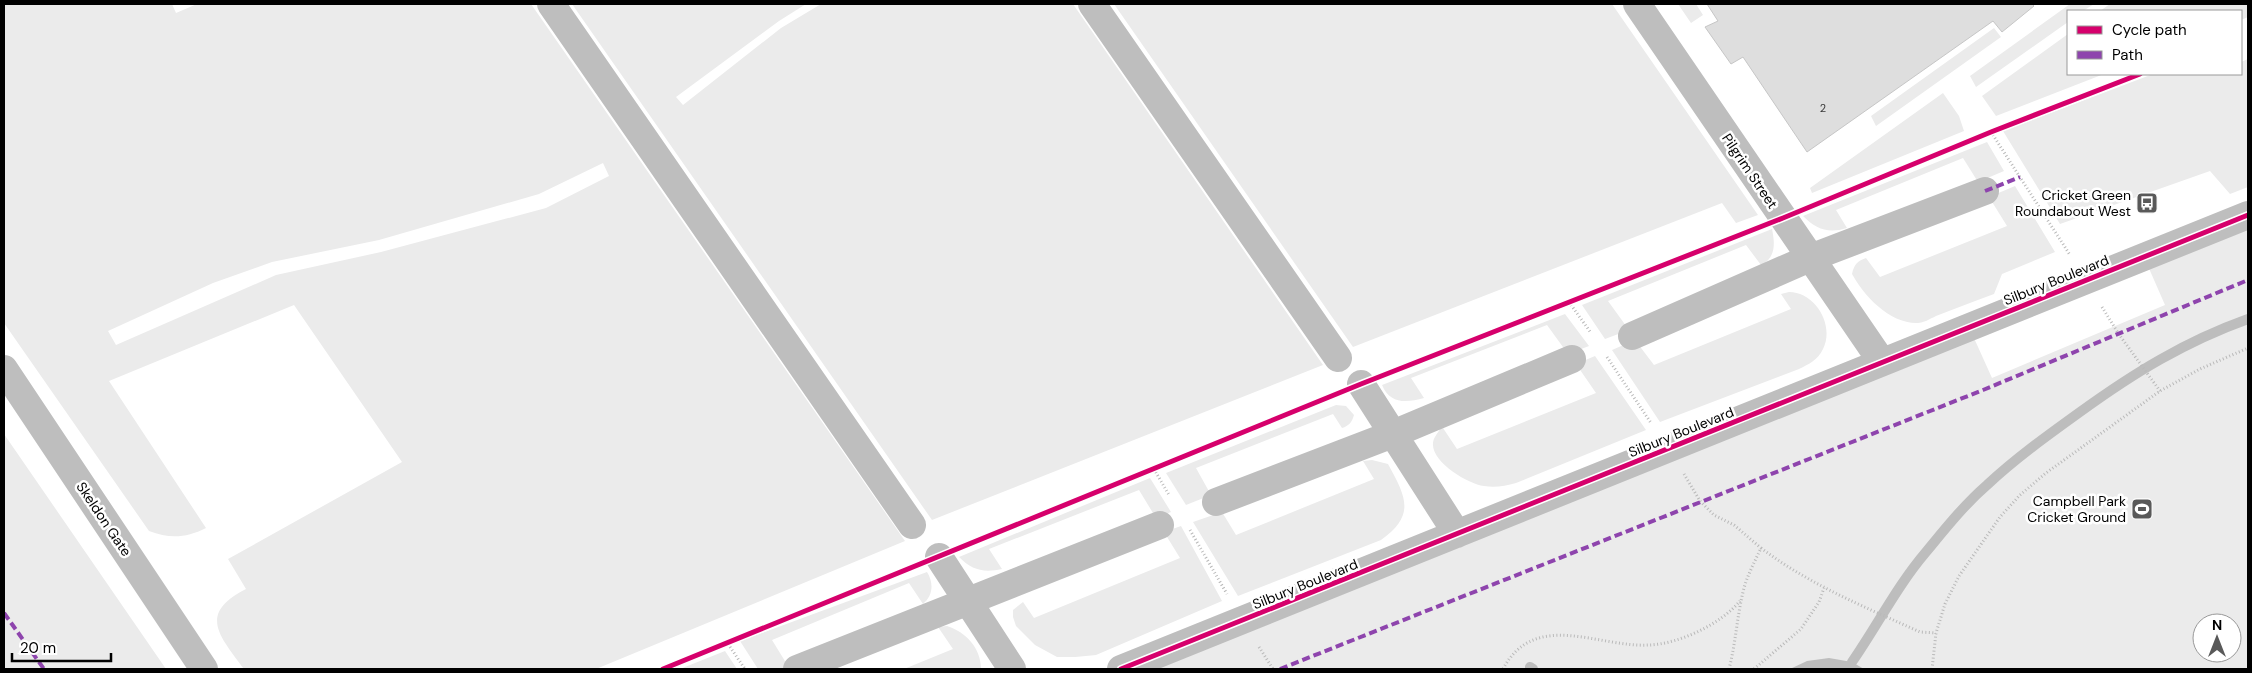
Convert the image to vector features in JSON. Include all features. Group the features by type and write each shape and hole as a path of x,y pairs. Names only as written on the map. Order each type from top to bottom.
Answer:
{"street":[{"path":"551,4 912,525"},
{"path":"1092,4 1338,358"},
{"name":"Pilgrim Street","path":"1637,4 1882,362"},
{"path":"1632,336 1810,258 1985,191"},
{"name":"Silbury Boulevard","path":"1122,669 2248,215"},
{"path":"1216,502 1393,434 1572,359"},
{"name":"Skeldon Gate","path":"4,368 204,669"},
{"path":"1361,384 1457,534"},
{"path":"797,669 1160,525"},
{"path":"939,556 1012,669"}],"path":[{"path":"1982,136 2001,128"},
{"path":"1991,132 2118,333 2160,391"},
{"path":"1560,306 1578,298"},
{"path":"1569,302 1596,340"},
{"path":"1932,669 1936,633 1945,604 1959,576 2000,517 2020,495 2046,473 2160,391 2200,369 2248,348"},
{"path":"1606,355 1700,501 1714,515 1734,525 1784,566 1824,588 1920,632 1936,633"},
{"path":"1145,473 1163,465"},
{"path":"1154,469 1173,501"},
{"path":"1187,525 1273,669"},
{"path":"1729,669 1736,641 1741,601 1745,586 1762,548"},
{"path":"1754,669 1801,629 1818,602 1824,588"},
{"path":"1503,669 1509,658 1520,647 1535,640 1552,636 1581,635 1636,645 1664,644 1695,633 1736,607 1741,601"},
{"path":"720,647 737,640"},
{"path":"728,644 745,669"}],"shaded area":[{"path":"4,4 172,4 176,13 197,4 531,4 905,541 596,669 244,669 227,646 218,626 218,617 222,607 231,598 246,589 228,559 402,462 294,305 109,381 206,528 192,534 178,536 149,531 4,323","holes":["603,163 609,176 546,208 381,252 276,275 116,345 108,331 213,283 272,262 379,240 539,194"]},
{"path":"572,4 806,4 779,21 676,97 683,105 781,28 821,4 1073,4 1323,365 932,520"},
{"path":"1114,4 1612,4 1758,215 1736,223 1722,203 1353,347"},
{"path":"1678,4 1696,4 1703,15 1691,23"},
{"path":"2070,4 2094,4 2085,10 2067,10 2067,23 1976,87 1970,76"},
{"path":"2110,4 2248,4 2248,17 2242,20 2242,10 2101,10"},
{"path":"1994,28 2001,37 1876,126 1871,116"},
{"path":"2067,35 2067,75 2101,75 1996,116 1982,96"},
{"path":"2248,59 2248,187 2230,194 2210,171 2060,224 2003,131 2150,75 2242,75 2242,62"},
{"path":"1943,93 1959,116 1964,131 1812,193 1810,188"},
{"path":"1987,142 2004,171 1978,182 1963,158 1836,210 1847,228 1840,230 1823,229 1803,216"},
{"path":"2015,186 2055,252 2002,274 1994,294 1922,322 1908,322 1888,314 1879,307 1863,291 1852,274 1856,264 1866,258 1880,277 2007,226 1989,197"},
{"path":"2248,215 2248,669 1121,669 1969,327 1992,378 2165,305 2144,257"},
{"path":"1772,229 1774,245 1772,254 1761,265 1746,245 1608,301 1629,330 1605,339 1582,305"},
{"path":"1789,292 1798,293 1807,298 1814,304 1824,320 1826,340 1821,353 1816,359 1799,369 1660,422 1612,350 1635,340 1654,365 1791,309 1781,294"},
{"path":"1565,314 1589,346 1568,354 1547,325 1411,378 1424,398 1411,401 1394,399 1389,396 1382,385"},
{"path":"1595,356 1646,430 1516,483 1500,486 1484,486 1460,477 1438,457 1433,443 1440,429 1443,428 1457,449 1596,393 1576,364"},
{"path":"1336,405 1346,406 1354,415 1350,423 1342,428 1333,414 1196,468 1211,495 1186,505 1166,473"},
{"path":"4,434 166,669 4,669"},
{"path":"1372,460 1388,464 1403,496 1403,514 1392,531 1381,540 1238,596 1193,522 1222,512 1236,535 1374,479 1363,461"},
{"path":"1150,478 1171,512 1156,518 1139,490 989,549 1002,569 989,571 973,568 959,557"},
{"path":"1181,526 1222,601 1096,655 1057,657 1035,645 1016,626 1013,610 1023,602 1034,618 1180,558 1164,532"},
{"path":"927,572 931,581 931,593 923,604 909,583 772,640 788,666 780,669 758,669 740,641"},
{"path":"947,626 960,632 971,642 978,654 981,669 904,669 953,649 938,627"},
{"path":"725,651 737,669 680,669"},
{"path":"1829,658 1852,662 1864,669 1790,669 1807,661"}],"building":[{"path":"1707,4 2032,4 2034,6 2002,32 1993,21 1807,152 1743,57 1731,64 1705,27 1718,21"}],"waterway":[{"path":"1852,662 1896,592 1916,565 1963,509 1998,475 2056,429 2160,359 2202,338 2248,319"}],"marked path":[{"path":"1985,191 2020,177"},
{"path":"1280,669 1983,390 2248,280"},
{"path":"4,613 44,669"}],"cycle path":[{"path":"663,669 1361,384 1783,218 1991,132 2137,75"},
{"path":"1121,669 2248,215"}],"place":[{"name":"Cricket Green Roundabout West","path":"2147,203"},
{"name":"Campbell Park Cricket Ground","path":"2142,509"}]}
